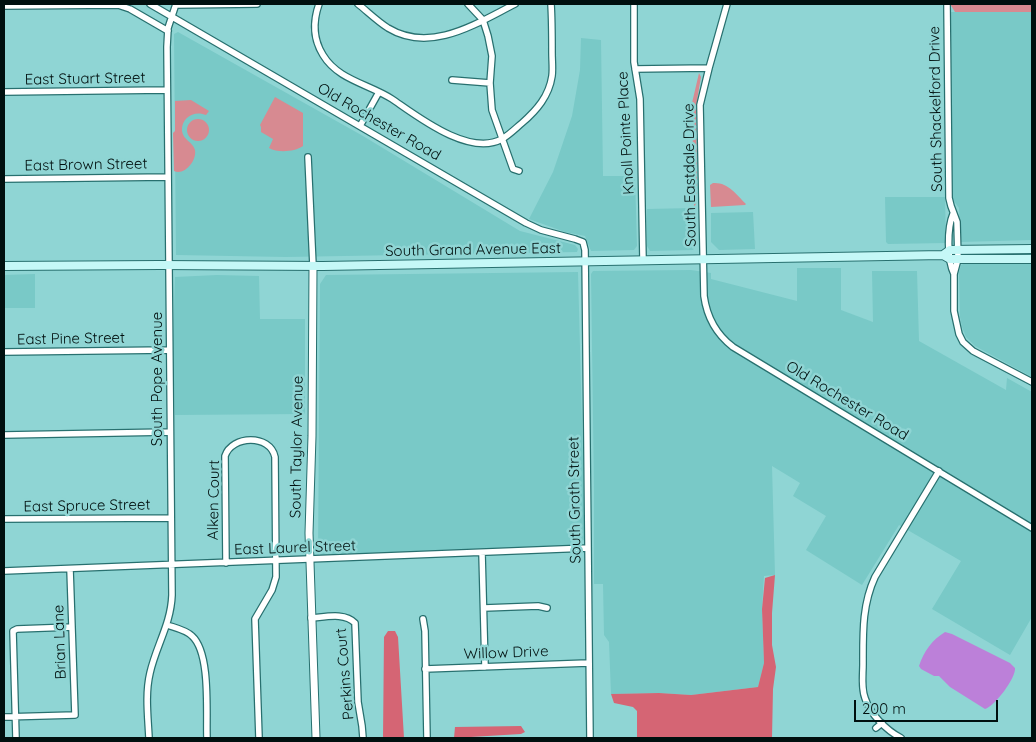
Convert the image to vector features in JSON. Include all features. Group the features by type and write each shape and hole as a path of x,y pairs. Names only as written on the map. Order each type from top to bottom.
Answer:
{"main road":[{"name":"South Grand Avenue East","path":"4,266 312,266 584,262 952,255 1032,250"},
{"name":"South Grand Avenue East","path":"952,255 1032,259"}],"street":[{"name":"Old Rochester Road","path":"150,4 526,223 541,230 580,240 584,244 584,262"},
{"name":"South Pope Avenue","path":"149,738 148,681 168,625 172,604 167,90 168,31 176,4"},
{"path":"176,4 257,4"},
{"path":"319,4 316,12 315,30 317,42 324,58 335,70 379,92 435,127 463,140 482,143 501,140 531,116 546,96 552,75 552,4"},
{"path":"358,4 390,29 420,38 447,36 515,4"},
{"path":"468,4 483,20 492,56 490,83 492,110 501,140 513,168 519,171"},
{"name":"Knoll Pointe Place","path":"634,4 636,69 640,99 643,260"},
{"name":"South Eastdale Drive","path":"704,259 700,105 727,4"},
{"name":"South Shackelford Drive","path":"947,4 949,198 953,214 950,222 952,255 950,266 954,274 954,319 959,334 964,342 973,350 1032,382"},
{"path":"4,6 118,6 130,9 168,31"},
{"path":"636,69 709,68"},
{"path":"452,80 490,83"},
{"name":"East Stuart Street","path":"4,92 167,90"},
{"path":"360,126 379,92"},
{"name":"South Taylor Avenue","path":"308,157 312,266 313,394 309,489 311,618 316,738"},
{"name":"East Brown Street","path":"4,179 168,176"},
{"name":"Old Rochester Road","path":"704,259 704,296 707,311 714,327 726,341 1032,528"},
{"name":"South Groth Street","path":"584,262 590,738"},
{"name":"East Pine Street","path":"4,352 169,350"},
{"path":"4,435 170,432"},
{"name":"Alken Court","path":"226,563 225,456 233,444 244,441 265,443 272,448 274,454 276,561 274,584 255,619 260,738"},
{"path":"900,738 882,723 868,705 863,692 863,620 866,603 875,577 939,471"},
{"name":"East Spruce Street","path":"4,519 170,518"},
{"name":"East Laurel Street","path":"4,571 588,548"},
{"path":"482,553 485,667"},
{"name":"Brian Lane","path":"16,717 75,715 70,569"},
{"path":"484,608 538,606 547,608"},
{"name":"Perkins Court","path":"311,618 344,616 356,620 358,702 363,738"},
{"path":"423,619 425,630 427,738"},
{"path":"168,625 188,632 194,637 204,658 207,738"},
{"path":"16,738 12,629 72,626"},
{"name":"Willow Drive","path":"425,669 588,663"},
{"path":"4,717 16,717"},
{"path":"876,728 882,723"}],"shaded area":[{"path":"950,4 1032,4 1032,12 955,12"},
{"path":"949,12 1032,12 1032,240 960,242 959,208 953,200 952,186"},
{"path":"178,32 363,136 520,231 575,245 578,249 577,252 286,257 176,255 174,34"},
{"path":"581,38 601,40 603,176 635,176 637,246 634,250 591,251 585,236 565,232 529,219 553,172 572,116 580,70"},
{"path":"699,73 701,77 696,106 697,202 694,207 692,103"},
{"path":"275,97 303,113 303,146 295,150 277,151 269,148 273,139 261,132 260,125"},
{"path":"191,100 209,111 206,115 197,113 186,118 182,131 186,139 194,147 195,154 189,167 178,172 174,171 173,133 175,131 175,101"},
{"path":"198,119 206,122 209,130 206,138 198,141 190,138 187,130 190,122"},
{"path":"713,183 723,184 746,204 711,207 710,185"},
{"path":"885,197 945,197 946,243 888,244 886,242"},
{"path":"693,208 695,247 693,250 650,251 647,246 647,209"},
{"path":"753,212 755,249 719,250 711,242 711,213"},
{"path":"966,263 1032,264 1032,377 975,346 966,337 960,317 959,272 961,265"},
{"path":"797,268 841,268 841,310 873,322 872,271 917,271 919,341 1006,390 1007,378 1032,392 1032,617 1010,655 932,609 961,561 899,525 862,585 806,550 826,516 793,496 800,483 772,466 775,575 764,576 762,609 764,663 758,687 691,695 659,693 611,694 609,642 604,635 603,584 594,584 591,274 593,271 691,270 711,273 711,279 797,301"},
{"path":"578,272 585,539 571,546 329,557 318,555 320,284 326,275"},
{"path":"35,274 35,308 4,308 4,275"},
{"path":"259,276 260,319 305,319 305,414 175,415 173,345 175,277"},
{"path":"775,575 772,645 776,667 773,689 772,738 637,738 637,711 633,707 614,703 611,694 659,693 691,695 758,687 764,663 762,609 765,578"},
{"path":"388,631 395,631 398,637 404,738 383,738 384,637"},
{"path":"945,632 1010,663 1015,668 1009,685 989,707 985,709 950,687 939,676 934,676 919,666 929,646"},
{"path":"521,726 525,732 521,734 454,738 455,727"}]}
